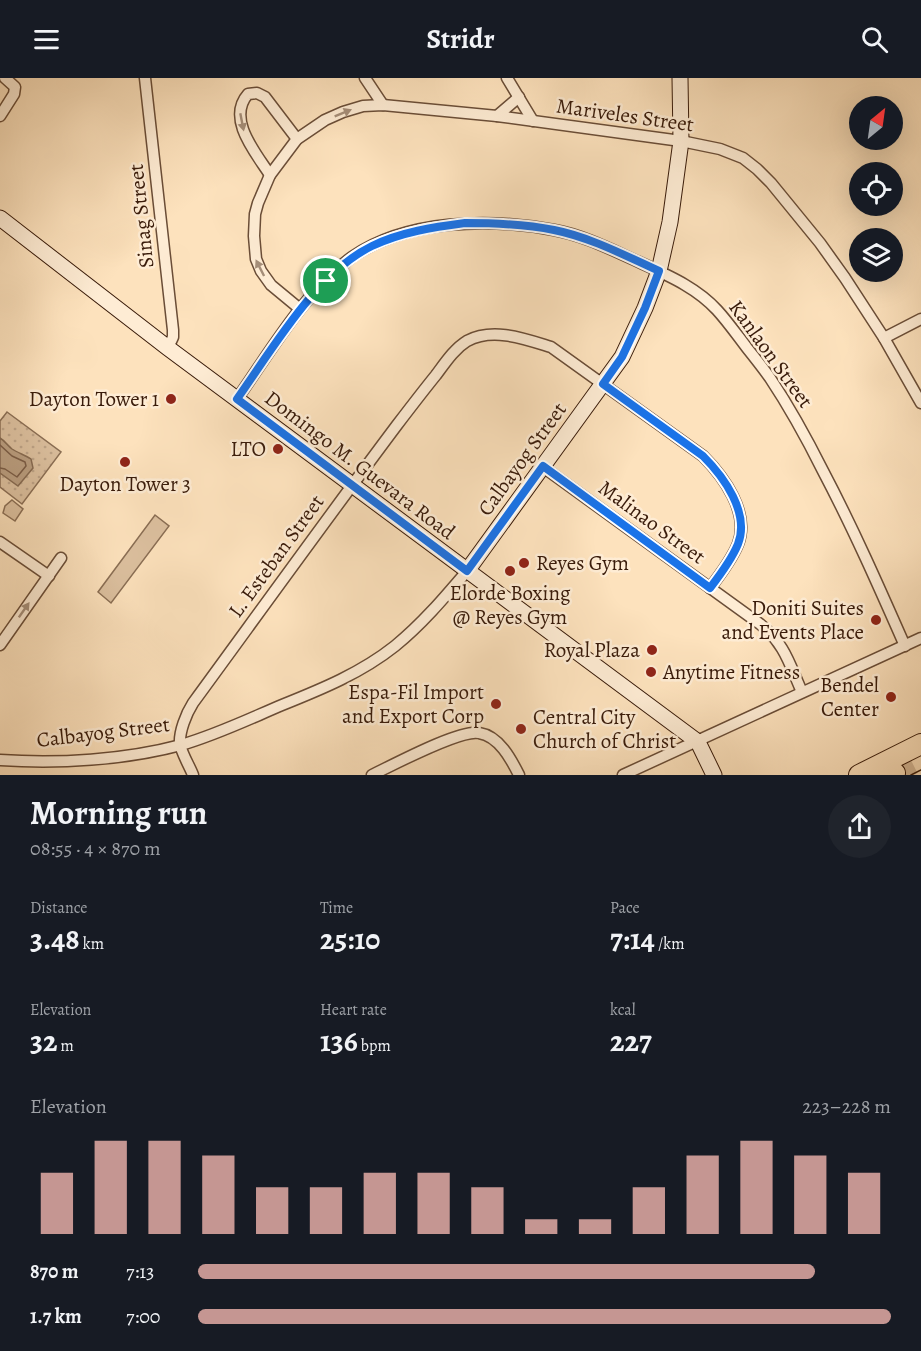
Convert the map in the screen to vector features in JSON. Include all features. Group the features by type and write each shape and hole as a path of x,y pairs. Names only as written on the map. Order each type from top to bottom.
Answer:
{"highway":[{"path":"859,775 921,744"}],"main road":[{"name":"Calbayog Street","path":"467,571 622,357 645,308 659,271 670,222 681,141 680,78"},
{"name":"Domingo M. Guevara Road","path":"0,218 351,486 698,742 714,775"}],"street":[{"path":"0,116 15,90 15,87 5,78"},
{"name":"Sinag Street","path":"145,78 173,330 173,337 168,348"},
{"path":"365,78 383,105"},
{"path":"507,78 533,121"},
{"path":"270,175 246,138 240,111 248,94 257,93 265,97 297,139"},
{"path":"497,116 519,98"},
{"name":"Mariveles Street","path":"300,309 271,285 261,271 256,258 255,214 270,175 297,139 325,120 343,112 363,106 383,105 497,116 681,141 720,149 743,158 771,183 820,243 884,338 921,403"},
{"name":"Kanlaon Street","path":"237,399 300,309 347,261 372,246 416,231 465,223 555,230 588,240 659,271 695,290 716,309 770,378 807,438 867,558 905,646"},
{"path":"884,338 921,319"},
{"name":"L. Esteban Street","path":"180,745 186,714 351,486 454,351 468,341 488,335 526,339 551,348 703,456 717,470 734,496 742,530 738,545 710,588"},
{"name":"Malinao Street","path":"543,466 772,634 782,647 802,692"},
{"path":"0,558 4,545 49,576"},
{"path":"0,645 61,558"},
{"name":"Calbayog Street","path":"0,760 77,761 133,754 180,745 222,730 330,686 369,665 417,627 467,571"},
{"path":"623,775 921,638"},
{"path":"372,775 459,735 479,732 496,740 519,775"},
{"path":"180,745 194,775"}],"shaded area":[{"path":"7,412 61,452 22,504 0,487 0,421"},
{"path":"12,500 23,509 15,521 3,513 5,506"},
{"path":"155,515 169,526 111,603 98,592"}],"water":[{"path":"0,438 12,449 31,459 33,468 18,486 0,473"}],"tunnel":[{"path":"895,773 921,760"}],"tram line":[{"path":"911,775 921,770"}],"place":[{"name":"Dayton Tower 1","path":"171,399"},
{"name":"LTO","path":"278,449"},
{"name":"Dayton Tower 3","path":"125,462"},
{"name":"Reyes Gym","path":"524,563"},
{"name":"Elorde Boxing @ Reyes Gym","path":"510,571"},
{"name":"Doniti Suites and Events Place","path":"876,620"},
{"name":"Royal Plaza","path":"652,650"},
{"name":"Anytime Fitness","path":"651,672"},
{"name":"Bendel Center","path":"891,697"},
{"name":"Espa-Fil Import and Export Corp","path":"496,704"},
{"name":"Central City Church of Christ","path":"521,729"}],"route":[{"path":"465,223 555,230 588,240 659,271 622,357 603,384 703,456 717,470 734,496 742,530 738,545 710,588 543,466 467,571 244,405 237,399 300,309 326,281 347,261 372,246 416,231 465,223"}]}
